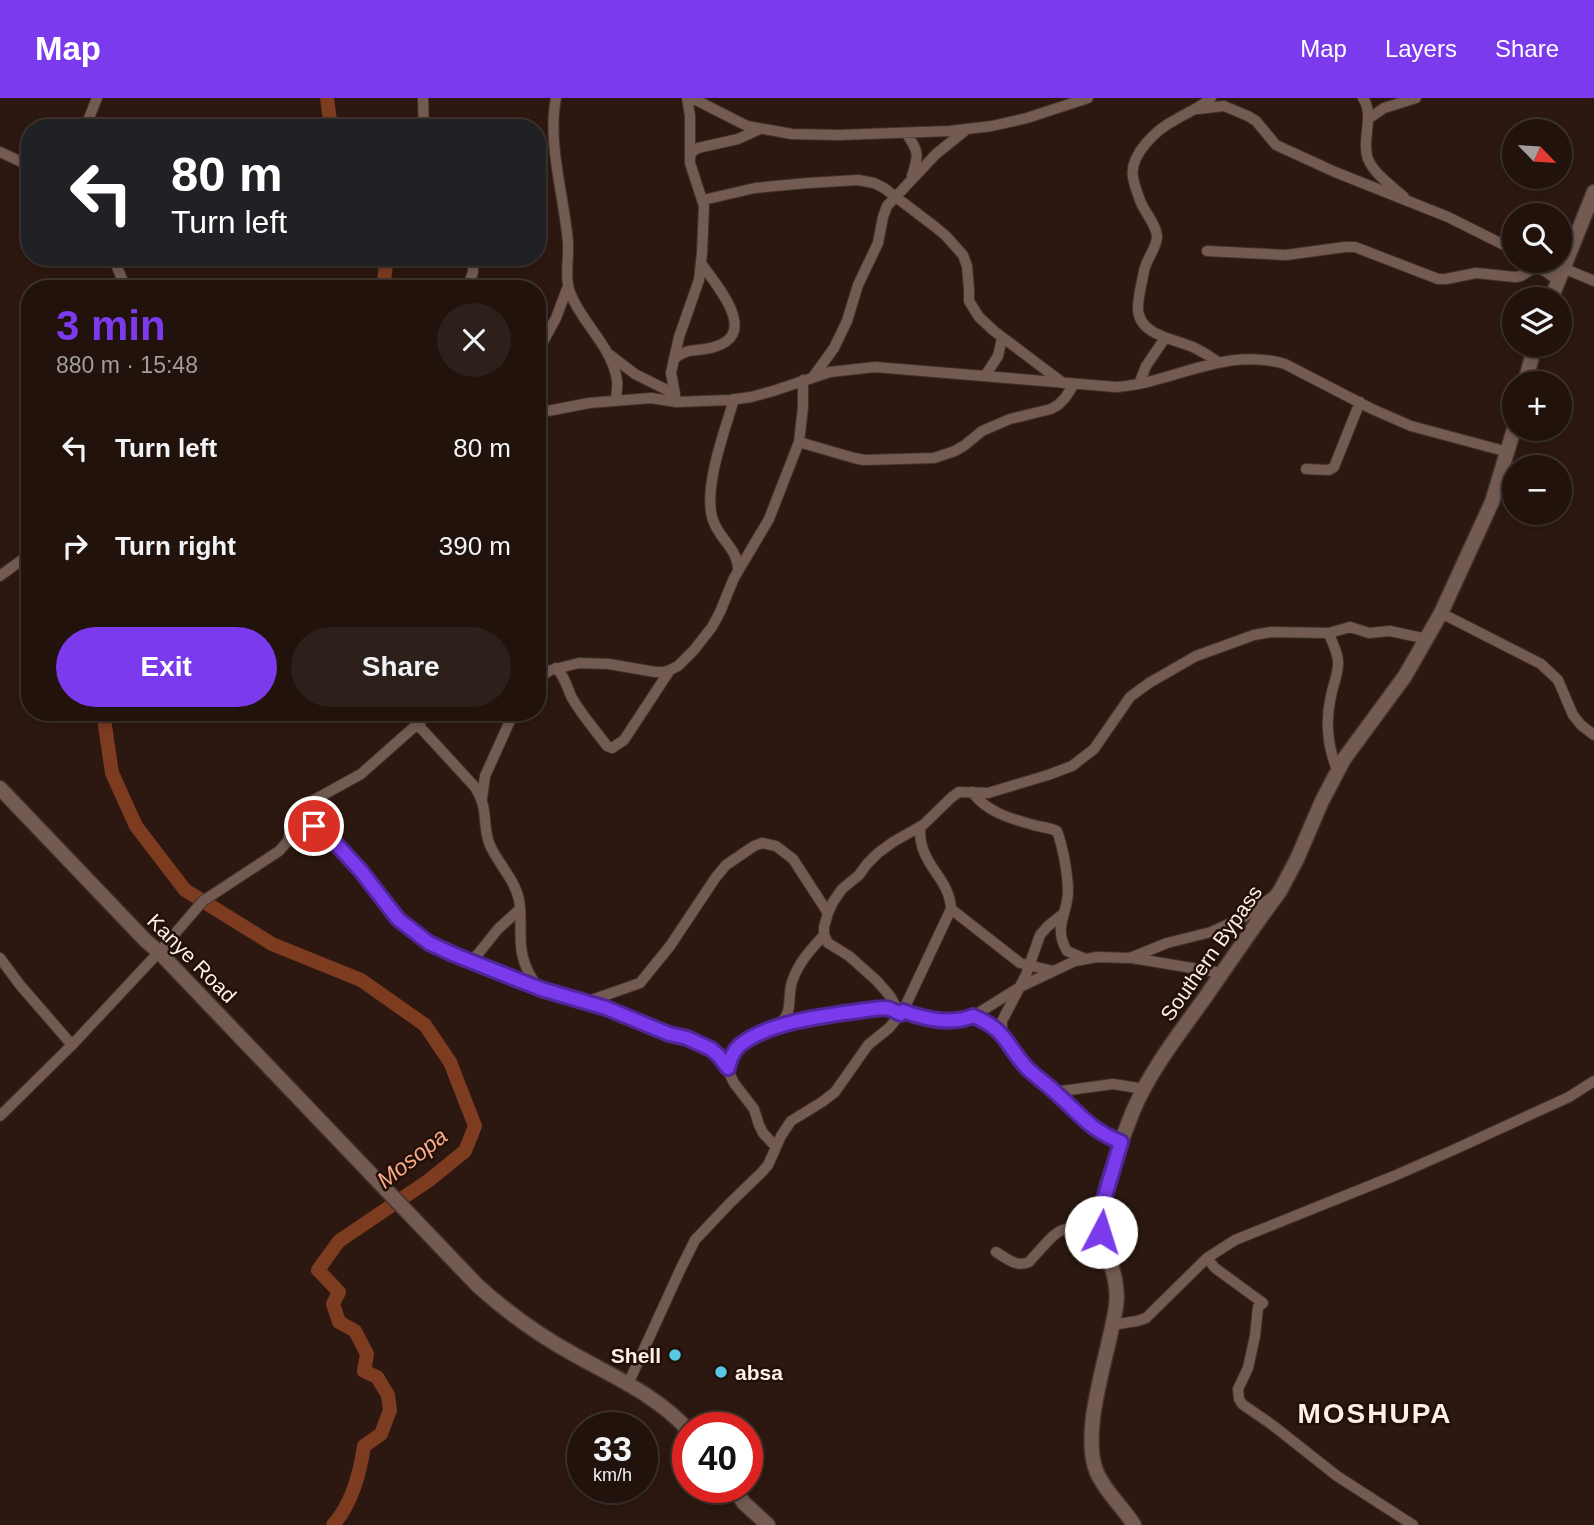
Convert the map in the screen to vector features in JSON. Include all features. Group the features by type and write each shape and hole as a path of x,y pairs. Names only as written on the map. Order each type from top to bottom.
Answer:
{"street":[{"path":"89,119 97,98"},
{"path":"423,98 424,119"},
{"path":"556,98 553,120 568,241 568,286 578,308 614,367 617,382 616,401"},
{"path":"676,398 671,373 678,337 699,281 704,212 690,156 690,98 761,129 839,135 950,131 992,126 1027,118 1088,98"},
{"path":"1211,98 1198,109 1172,121 1153,136 1137,154 1132,176 1141,203 1157,234 1157,241 1146,262 1138,307 1139,317 1145,325 1165,338 1198,349 1218,362"},
{"path":"1363,98 1368,110 1366,151 1369,162 1409,202"},
{"path":"1368,118 1384,108 1416,98"},
{"path":"1198,109 1223,106 1248,116 1256,121 1276,145 1335,172 1448,217 1502,244"},
{"path":"690,156 693,150 698,148 761,129"},
{"path":"546,673 555,668 579,663 609,664 655,672 670,670 694,650 712,627 737,573 769,519 799,442 808,379 834,348 847,321 858,285 878,243 887,206 936,154 967,129"},
{"path":"906,132 917,152 911,180"},
{"path":"0,152 21,162"},
{"path":"703,200 755,188 858,180 874,183 946,236 963,256 967,265 969,301 979,317 1002,338 1069,383"},
{"path":"1555,287 1594,192"},
{"path":"1207,251 1286,255 1355,247 1438,279 1476,273 1521,276 1524,273"},
{"path":"674,359 688,350 723,344 731,338 734,330 734,318 729,303 701,263"},
{"path":"1560,274 1594,281"},
{"path":"546,336 568,286"},
{"path":"985,376 998,356 1002,338"},
{"path":"1139,384 1146,366 1165,338"},
{"path":"607,352 635,374 676,398"},
{"path":"546,411 651,398 734,399 772,391 830,372 875,367 1116,387 1139,384 1218,362 1247,359 1270,360 1297,369 1411,426 1508,452"},
{"path":"799,442 864,460 934,458 955,451 982,432 1010,419 1051,409 1065,398 1069,383"},
{"path":"734,399 712,479 711,508 722,539 737,556 737,573"},
{"path":"1306,469 1329,470 1334,467 1360,402"},
{"name":"Southern Bypass","path":"1135,1525 1097,1474 1092,1451 1092,1424 1117,1291 1101,1232 1102,1206 1121,1142 1133,1110 1167,1051 1280,891 1338,771 1405,676 1427,639 1492,502 1511,441"},
{"path":"0,576 21,561"},
{"path":"1441,613 1541,664 1558,680 1573,715 1594,735"},
{"path":"902,1013 877,981 849,956 828,943 824,928 832,902 842,889 859,875 878,853 933,818 952,797 960,792 988,793 1072,766 1094,749 1130,697 1158,677 1196,656 1254,635 1271,632 1329,633 1350,627 1369,633 1390,631 1427,639"},
{"path":"1329,633 1338,658 1328,729 1331,755 1338,771"},
{"path":"555,668 566,679 576,705 607,746 612,748 624,740 670,670"},
{"path":"0,1116 72,1045 203,901 279,851 288,841 292,822 314,800 361,774 422,721"},
{"path":"510,721 485,776 482,798 488,839 517,891 522,953 529,974 539,988"},
{"path":"418,725 482,798"},
{"name":"Kanye Road","path":"0,788 478,1286 519,1320 628,1384"},
{"path":"972,792 990,810 1057,831 1068,892 1060,934 1064,947 1070,954 1083,958"},
{"path":"292,822 320,828 361,871 398,919 429,943 539,988 606,1008 711,1049 728,1068 734,1083 754,1109 759,1125 776,1147"},
{"path":"672,1416 628,1384 691,1246 762,1172 791,1121 835,1092 868,1045 902,1013 950,909 950,900 943,882 923,850 920,827"},
{"path":"585,1002 640,983 670,946 726,865 762,843 776,846 793,859 828,913"},
{"path":"1128,958 1167,943 1226,926 1246,916 1280,891"},
{"path":"470,961 520,909"},
{"path":"950,909 1017,961 1053,971"},
{"path":"1002,1034 1002,1021 1030,966 1040,935 1063,914"},
{"path":"728,1068 730,1059 740,1045 784,1019 792,980 804,958 824,935"},
{"path":"0,958 72,1045"},
{"path":"772,1027 815,1017 884,1008 926,1017 962,1020 1020,987 1083,958 1128,958 1222,973"},
{"path":"973,1016 1002,1034 1028,1069 1093,1128 1121,1142"},
{"path":"1112,1325 1146,1318 1207,1258 1252,1232 1451,1151 1569,1097 1594,1081"},
{"path":"1053,1090 1113,1084 1144,1089"},
{"path":"996,1252 1024,1264 1061,1229 1069,1228 1084,1235 1108,1255"},
{"path":"1207,1258 1214,1268 1263,1303 1258,1307 1248,1368 1238,1388 1242,1404 1337,1476 1413,1525"},
{"path":"744,1503 763,1523"}],"waterway":[{"name":"Mosopa","path":"327,98 330,119"},
{"name":"Mosopa","path":"384,280 386,266"},
{"name":"Mosopa","path":"104,721 112,773 136,826 185,890 272,944 361,980 425,1025 450,1062 475,1126 465,1151 428,1181 339,1241 318,1270 339,1292 333,1304 339,1322 355,1331 367,1354 364,1371 377,1377 388,1395 390,1410 381,1434 364,1446 354,1488 340,1517 333,1525"}],"place":[{"name":"Shell","path":"675,1355"},
{"name":"absa","path":"721,1372"}],"district":[{"name":"MOSHUPA","path":"1375,1413"}],"route":[{"path":"314,826 328,835 361,871 398,919 429,943 541,989 606,1008 660,1031 700,1043 719,1056 728,1068 734,1051 757,1034 772,1027 815,1017 887,1008 901,1014 903,1011 934,1019 962,1020 973,1016 983,1020 998,1029 1028,1069 1086,1122 1121,1142 1102,1206 1101,1232"}]}
